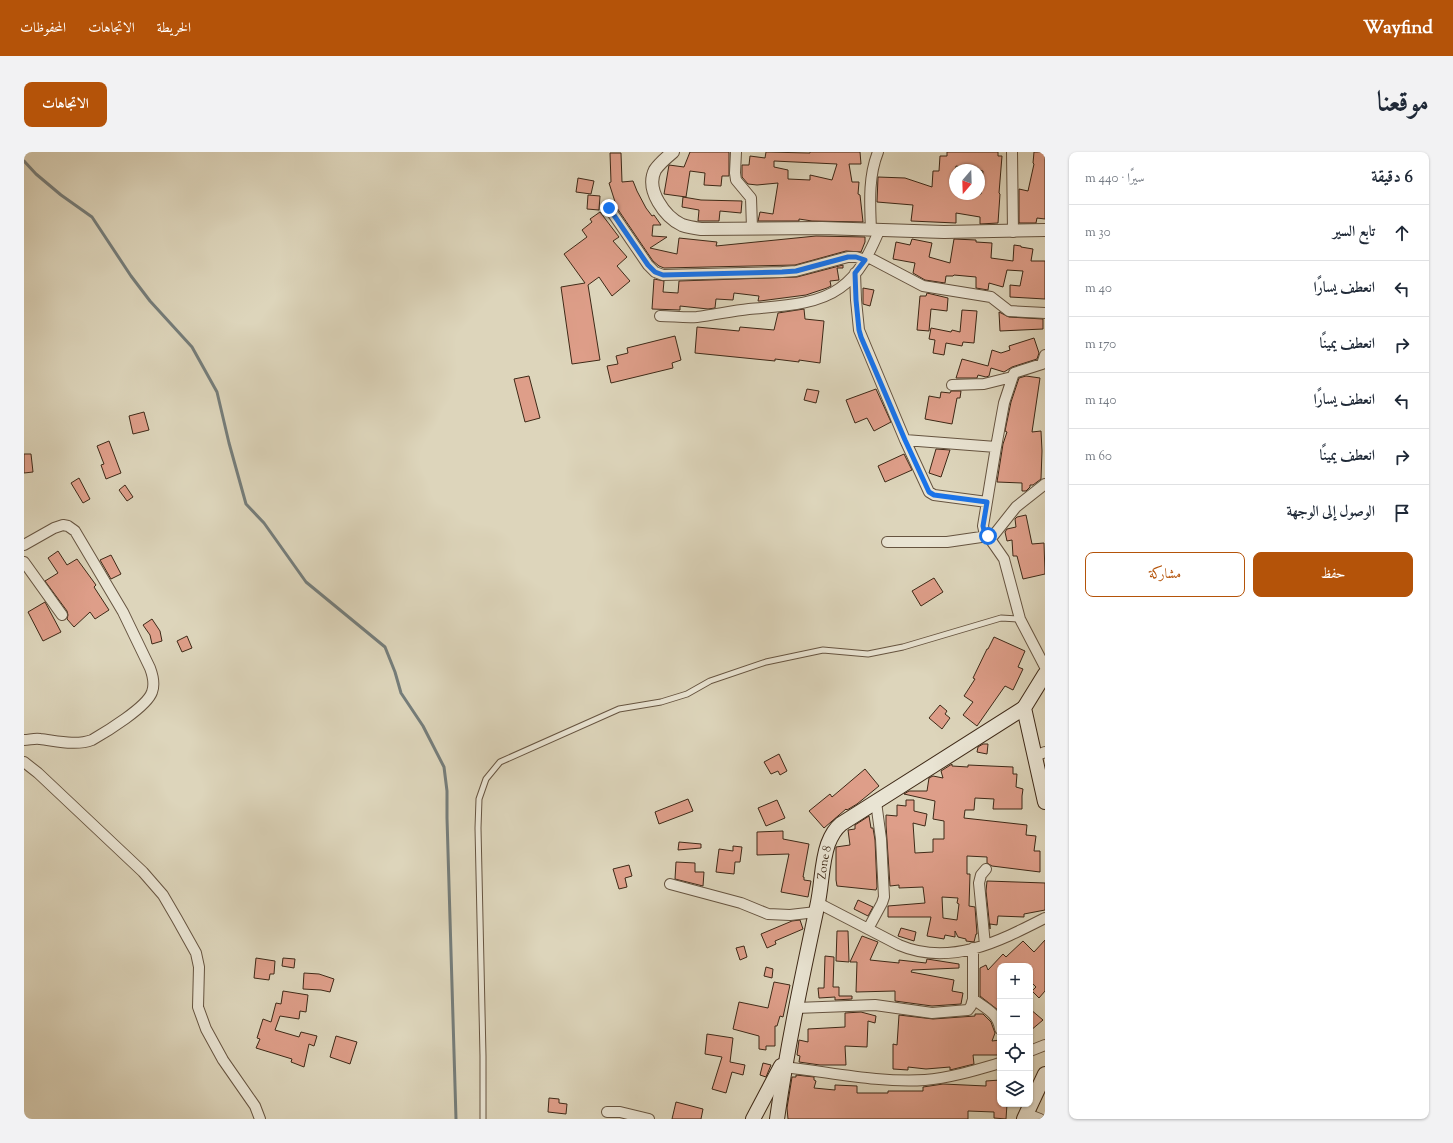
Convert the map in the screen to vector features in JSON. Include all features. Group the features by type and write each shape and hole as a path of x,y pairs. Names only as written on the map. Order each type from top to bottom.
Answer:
{"main road":[{"path":"1045,674 1024,708 1040,754 1045,802"},
{"name":"Zone 8","path":"777,1119 785,1062 817,908 825,858 831,837 841,824 1024,708"},
{"path":"753,1119 785,1062"},
{"path":"1026,1116 1045,1074"}],"street":[{"path":"673,152 656,169 653,179 654,192 660,206 667,214 681,224 691,228 1012,232 1045,230"},
{"path":"736,152 736,180 751,198 752,228"},
{"path":"660,316 696,317 803,303 835,292 841,288 866,259 875,230 870,188 873,168 878,152"},
{"path":"1012,152 1012,232"},
{"path":"609,208 648,265 655,272 663,275 796,271 848,257 856,257 866,259 923,286 991,297 1006,309 1014,312 1045,313"},
{"path":"855,273 859,330 905,440 929,492 934,495 987,502"},
{"path":"1044,361 1015,372 1012,377 1004,403 983,529 985,535 988,536 1004,559 1020,619 1045,667"},
{"path":"952,385 984,384 1012,377"},
{"path":"905,440 996,447"},
{"path":"886,542 947,542 993,536 1016,507 1045,484"},
{"path":"24,545 54,528 63,525 71,527 75,531 124,612 150,668 154,683 153,692 148,701 92,740 81,743 39,739 24,740"},
{"path":"24,562 62,615"},
{"path":"24,762 38,773 126,857 163,895 178,918 196,953 199,967 198,1007 206,1029 223,1060 255,1106 260,1119"},
{"path":"868,929 884,897 876,802"},
{"path":"985,945 979,883 981,875 986,869"},
{"path":"670,884 741,903 768,914 790,915 817,908 868,929 905,948 925,953 960,952 985,945 1020,931 1045,918"},
{"path":"796,1008 881,1005 940,1013 968,1010 973,999 973,948"},
{"path":"973,999 995,1016 997,1019"},
{"path":"1033,1050 1045,1045"},
{"path":"785,1062 875,1079 925,1080 997,1064"},
{"path":"607,1112 620,1112 649,1119"},
{"path":"1026,1116 1040,1119"}],"lane":[{"path":"482,1119 483,1048 478,828 479,799 486,779 500,762 618,709 661,702 687,694 710,681 766,662 823,650 868,654 903,647 1001,618 1020,619"}],"building":[{"path":"690,152 729,152 729,176 722,176 721,186 704,185 705,173 690,171 686,197 664,194 669,165 684,167"},
{"path":"766,152 860,152 861,164 849,164 852,182 859,182 858,194 860,195 863,222 812,221 799,219 799,221 758,221 760,212 773,214 778,183 757,185 748,184 742,177 742,165 749,165 750,156 765,158","holes":["774,161 837,164 832,180 810,175 810,180 788,179 788,170 774,167"]},
{"path":"947,152 998,152 998,156 1002,156 998,223 980,224 980,217 956,213 956,223 911,221 913,205 877,202 878,177 905,178 932,187 933,171 939,171 940,156 947,156"},
{"path":"1034,152 1045,152 1045,219 1037,218 1036,223 1019,223 1019,189 1028,191 1034,164"},
{"path":"610,153 621,153 622,182 633,181 646,208 652,216 654,215 661,225 653,225 652,236 667,237 650,248 677,254 679,238 717,242 716,246 816,236 865,237 865,242 861,252 846,251 795,265 664,268 653,261 617,208 609,183 611,182"},
{"path":"578,178 594,181 591,194 576,192"},
{"path":"588,195 600,196 599,210 587,209"},
{"path":"683,197 701,200 742,201 741,213 720,211 719,221 698,221 699,210 682,207"},
{"path":"600,212 619,237 613,241 627,257 617,266 630,281 612,296 599,277 588,285 600,360 572,364 561,287 585,283 564,254 587,237 582,230 592,222 590,219"},
{"path":"912,239 932,243 929,257 950,263 954,239 976,240 976,242 992,243 991,258 1013,261 1014,245 1033,249 1031,261 1045,261 1045,299 1010,297 1010,285 1020,286 1023,271 1007,270 1003,287 989,283 988,290 976,288 976,277 954,275 946,276 945,283 925,280 913,273 915,263 893,259 896,242 910,245"},
{"path":"843,265 843,268 837,268 839,280 830,281 831,286 806,295 758,301 759,296 734,293 733,300 716,299 715,308 708,309 680,306 680,310 652,309 654,279 664,281 663,292 678,293 679,281 797,277"},
{"path":"863,288 874,290 870,306 863,304"},
{"path":"927,293 948,298 947,311 931,309 929,331 917,330 920,296 926,296"},
{"path":"804,309 805,319 824,321 820,363 799,360 799,362 775,359 775,361 695,353 697,327 739,331 740,327 774,330 778,313"},
{"path":"962,310 977,311 974,343 963,342 962,346 946,343 944,355 933,353 935,340 929,339 931,328 951,332 952,330 960,332"},
{"path":"999,312 1009,317 1043,319 1043,329 1000,331"},
{"path":"675,336 681,360 672,363 673,368 611,383 607,366 618,364 616,356 628,353 627,348"},
{"path":"1034,338 1039,353 1037,359 1012,367 1004,372 991,368 989,376 986,377 978,375 977,378 956,378 962,359 988,366 992,350 1001,353 1010,350 1009,346"},
{"path":"529,376 540,418 525,422 514,379"},
{"path":"1026,376 1040,378 1032,432 1041,431 1042,451 1041,479 1033,485 1030,485 1026,491 1022,491 1022,483 997,482 1003,444 1007,432 1005,431 1011,402 1019,378"},
{"path":"807,389 819,391 816,403 804,400"},
{"path":"876,389 891,422 874,431 867,418 855,423 846,400"},
{"path":"951,391 961,391 960,398 957,398 952,424 925,419 929,396 940,398 941,392 950,393"},
{"path":"144,412 149,430 133,434 129,416"},
{"path":"109,441 121,473 106,479 101,465 104,464 97,446"},
{"path":"936,449 950,450 941,477 929,473"},
{"path":"24,454 31,454 33,472 24,473"},
{"path":"904,454 912,470 885,482 878,466"},
{"path":"79,478 90,499 83,503 71,483"},
{"path":"125,485 133,497 127,501 119,490"},
{"path":"1026,515 1032,544 1044,543 1045,574 1023,579 1017,556 1013,556 1012,540 1007,541 1005,532 1007,529 1016,527 1015,519 1017,517"},
{"path":"58,551 67,565 77,559 96,585 94,587 109,610 95,619 90,612 74,627 67,619 67,611 45,581 58,573 48,558"},
{"path":"111,555 121,574 111,579 100,560"},
{"path":"934,578 943,592 921,606 912,591"},
{"path":"45,602 61,632 43,641 28,612"},
{"path":"152,619 160,631 162,641 152,644 150,635 143,625"},
{"path":"187,636 192,648 182,652 177,641"},
{"path":"994,637 1025,651 1018,667 1023,669 1013,690 1005,686 977,726 963,715 973,702 964,696 975,679 973,678"},
{"path":"940,705 947,711 945,714 950,718 942,729 929,718"},
{"path":"983,744 988,744 987,754 977,752 978,747"},
{"path":"779,754 787,771 780,775 778,771 771,774 764,762"},
{"path":"952,764 952,766 968,767 968,765 1013,767 1013,774 1017,774 1016,787 1023,789 1022,809 993,809 994,799 975,798 974,810 965,810 964,818 1027,825 1026,835 1036,836 1034,851 1040,851 1040,872 992,866 987,863 987,857 967,856 967,874 970,874 969,906 975,907 977,934 974,942 966,941 966,939 958,937 955,931 955,937 945,935 944,939 927,936 931,917 888,917 888,906 925,903 923,887 899,888 899,885 890,886 886,815 897,816 897,805 906,806 906,800 914,800 914,811 927,814 925,826 913,823 915,853 933,852 933,839 944,839 944,821 933,819 935,801 904,794 909,791 927,791 929,778 933,776 943,778 941,771","holes":["942,897 958,898 957,903 959,904 957,920 943,918"]},
{"path":"865,769 879,786 857,804 847,810 846,809 824,828 809,811 830,794 832,797"},
{"path":"688,799 693,811 659,824 655,812"},
{"path":"777,800 785,818 766,826 758,808"},
{"path":"869,816 875,840 876,890 837,886 836,847 850,845 848,830 855,829 855,825"},
{"path":"783,831 783,839 809,844 803,877 804,880 811,881 808,897 781,892 789,854 757,855 757,832"},
{"path":"679,842 701,844 701,848 678,850"},
{"path":"733,846 742,847 740,862 735,862 734,874 716,872 719,849 733,851"},
{"path":"676,862 695,863 695,872 704,872 703,886 675,879"},
{"path":"629,865 632,876 625,878 627,887 619,889 613,869"},
{"path":"987,881 1045,883 1045,910 1024,914 1024,917 998,916 997,925 990,924 990,929 986,891"},
{"path":"858,900 873,907 868,916 854,909"},
{"path":"800,920 803,929 775,941 776,944 767,948 761,934 792,921"},
{"path":"901,928 916,932 914,941 898,936"},
{"path":"837,931 848,931 849,962 836,961"},
{"path":"862,936 878,942 870,960 899,963 899,960 926,963 927,959 959,964 959,968 912,970 911,972 954,980 952,991 963,993 961,1004 932,1006 895,1001 895,991 856,992 857,962 850,962"},
{"path":"1045,940 1045,991 1039,998 1033,992 1036,987 1033,984 1033,963 997,963 997,1009 980,996 980,968 986,965 988,970 1003,954 1006,957 1023,941 1034,952"},
{"path":"744,946 747,957 740,960 736,948"},
{"path":"825,956 834,957 833,987 839,987 839,996 852,996 852,999 835,1000 835,997 819,998 818,988 824,988"},
{"path":"256,958 275,961 274,974 270,974 269,980 254,978"},
{"path":"283,958 295,959 294,968 282,966"},
{"path":"766,967 773,969 772,978 764,976"},
{"path":"304,973 319,974 334,979 330,992 303,989"},
{"path":"774,982 790,985 783,1017 780,1016 777,1026 775,1026 775,1046 766,1046 766,1050 759,1049 759,1036 733,1029 739,1002 768,1008"},
{"path":"283,991 308,995 306,1012 300,1011 299,1019 280,1016 275,1030 299,1037 301,1032 317,1036 314,1046 309,1044 304,1067 291,1062 292,1059 256,1048 260,1039 257,1038 263,1019 271,1022 276,1003 281,1004"},
{"path":"861,1012 876,1016 875,1023 868,1021 867,1047 845,1046 846,1065 820,1065 799,1062 800,1056 797,1055 799,1040 808,1042 808,1029 845,1027 845,1013"},
{"path":"1033,1012 1043,1020 1033,1028"},
{"path":"975,1014 983,1014 991,1022 995,1033 992,1041 997,1040 997,1055 973,1055 974,1064 950,1070 950,1067 926,1069 908,1067 908,1070 893,1069 893,1044 897,1045 899,1015 933,1019 975,1016"},
{"path":"707,1034 733,1038 730,1062 745,1065 743,1075 732,1072 726,1093 712,1089 722,1057 705,1054"},
{"path":"336,1036 357,1042 350,1064 330,1057"},
{"path":"763,1063 771,1065 766,1077 760,1075"},
{"path":"796,1075 814,1077 814,1080 816,1081 814,1088 835,1090 835,1085 857,1086 857,1093 923,1091 923,1087 943,1084 986,1086 986,1081 997,1080 997,1107 1007,1107 1006,1119 994,1118 994,1112 968,1111 968,1119 788,1119 787,1108 792,1077 796,1077"},
{"path":"549,1098 559,1099 559,1103 567,1104 566,1114 548,1112"},
{"path":"676,1102 703,1109 701,1119 672,1119"}],"waterway":[{"path":"24,161 36,174 61,195 92,217 131,276 150,301 192,347 217,392 246,504 264,523 306,582 385,647 395,672 401,693 423,726 444,767 447,791 456,1119"}],"route":[{"path":"609,208 648,265 655,272 663,275 796,271 841,258 856,257 865,260 855,273 859,330 905,440 929,492 934,495 987,502 983,529 985,535 988,536"}]}
